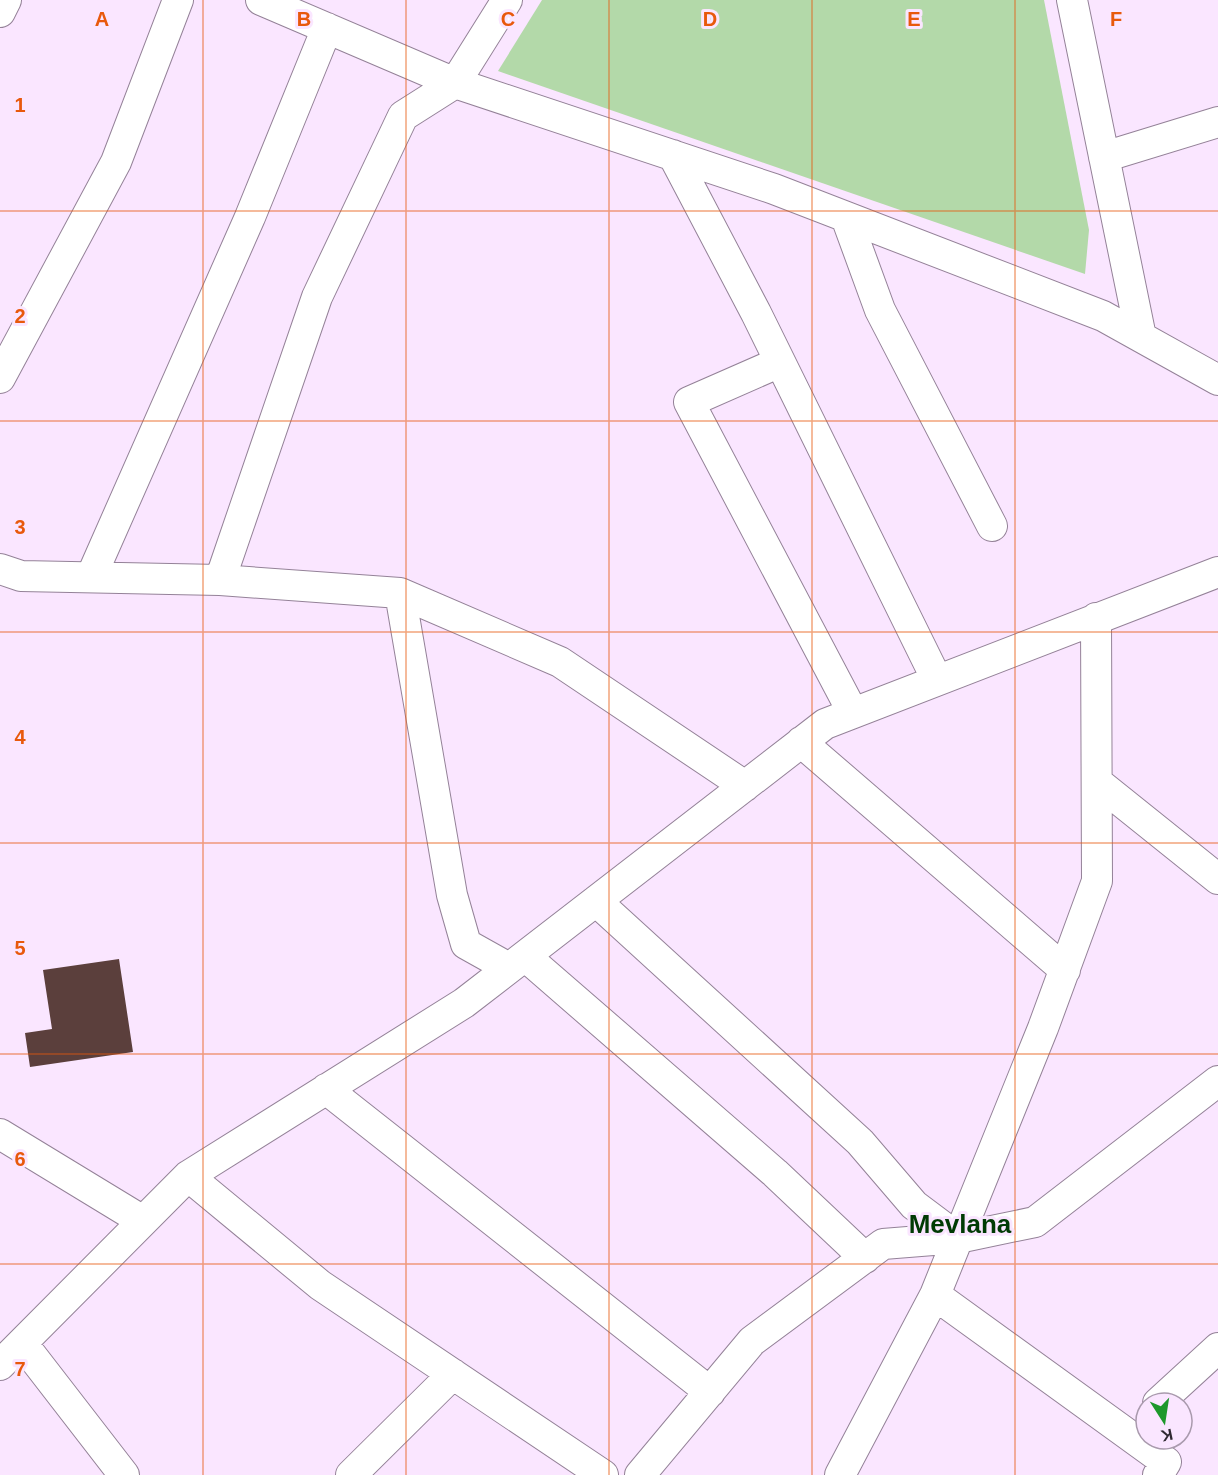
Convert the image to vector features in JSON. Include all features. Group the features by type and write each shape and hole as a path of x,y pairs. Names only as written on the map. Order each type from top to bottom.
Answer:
{"street":[{"path":"0,12 6,0"},
{"path":"0,378 116,162 178,0"},
{"path":"261,0 455,83 774,189 1103,316 1218,380"},
{"path":"220,580 317,297 403,116 455,83 507,0"},
{"path":"1072,0 1141,337"},
{"path":"91,577 250,216 327,28"},
{"path":"1104,157 1218,122"},
{"path":"673,155 780,362 937,680"},
{"path":"846,217 880,310 992,526"},
{"path":"780,362 689,402 853,713"},
{"path":"0,569 21,576 220,580 400,593 560,662 745,786"},
{"path":"0,1365 188,1176 464,1003 825,723 1218,572"},
{"path":"400,593 452,895 465,944 517,962 775,1173 865,1258"},
{"path":"840,1475 935,1295 1065,970 1097,881 1096,618"},
{"path":"801,742 1065,970"},
{"path":"1097,782 1218,879"},
{"path":"596,901 860,1142 914,1205 958,1238"},
{"path":"640,1475 752,1341 883,1244 958,1238 1035,1222 1218,1081"},
{"path":"326,1089 710,1392"},
{"path":"0,1134 143,1221"},
{"path":"188,1176 320,1285 603,1475"},
{"path":"935,1295 1134,1423"},
{"path":"22,1343 124,1475"},
{"path":"1171,1391 1218,1348"},
{"path":"351,1475 453,1374"},
{"path":"1154,1451 1168,1471"}],"green space":[{"path":"542,0 1044,0 1089,230 1085,274 498,71"}],"building":[{"path":"119,959 133,1052 30,1067 25,1033 52,1029 43,970"}],"district":[{"name":"Mevlana","path":"960,1224"}]}
